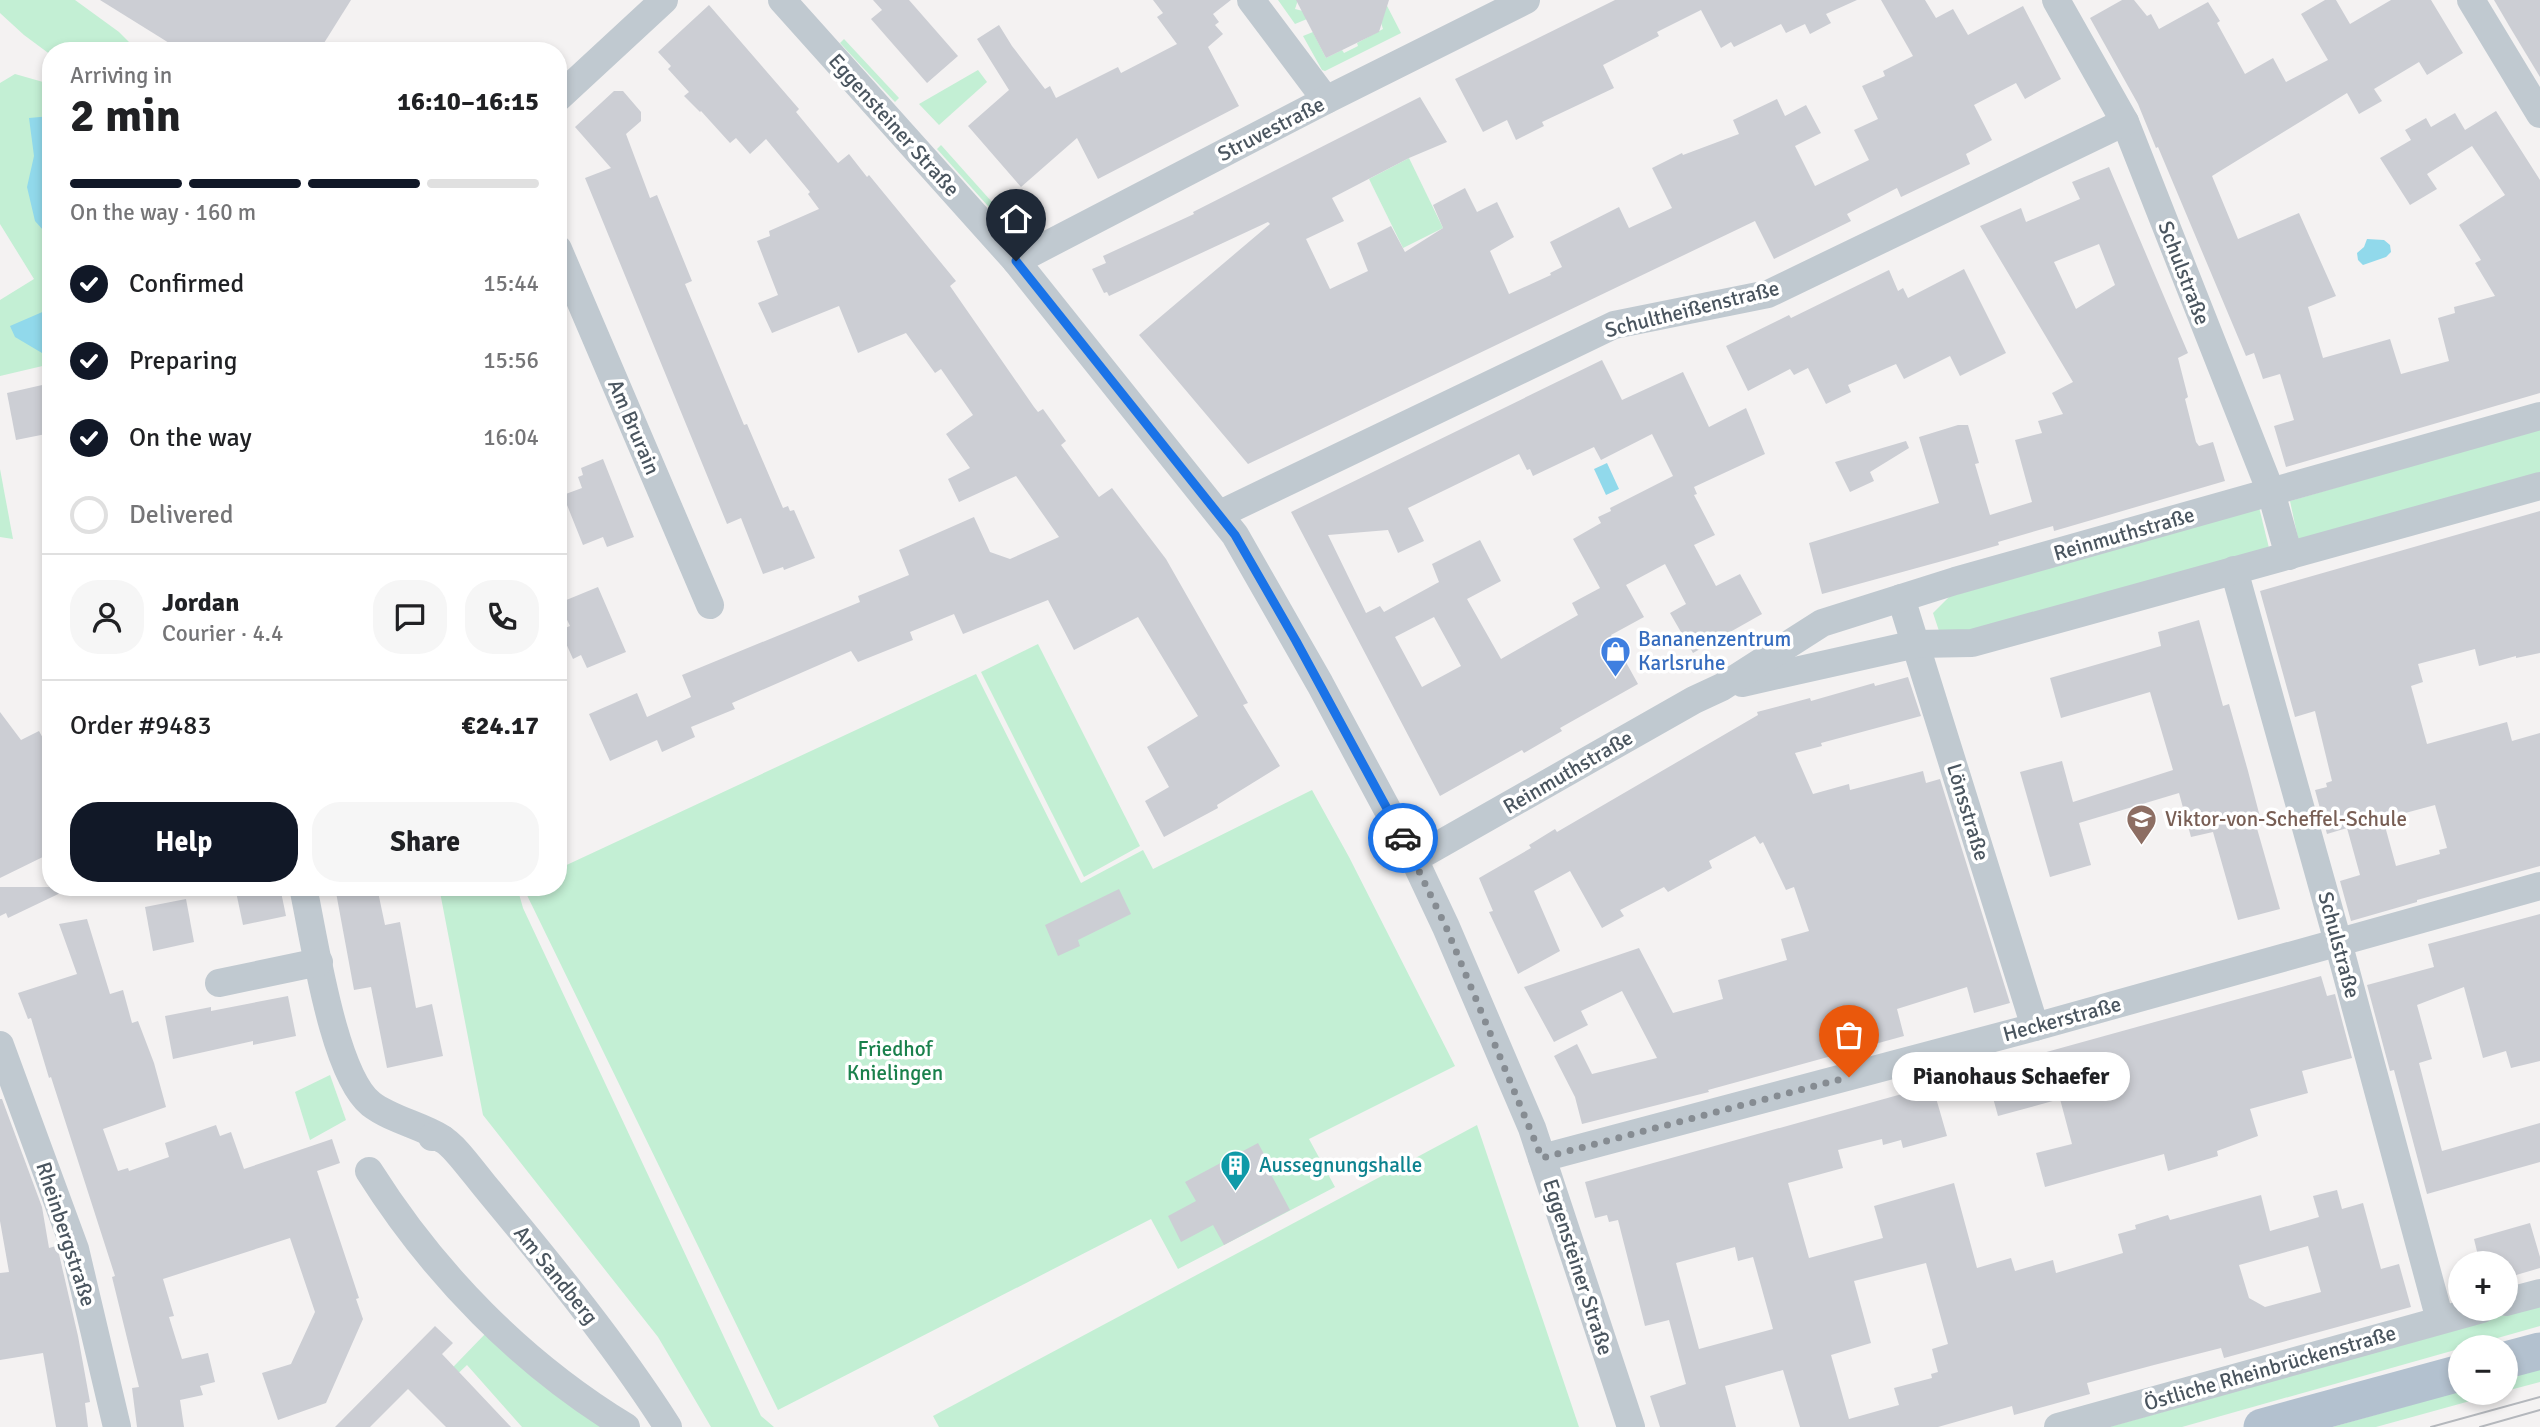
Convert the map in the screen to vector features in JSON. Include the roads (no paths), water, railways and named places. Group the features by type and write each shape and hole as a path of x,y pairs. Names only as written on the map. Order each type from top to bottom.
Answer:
{"main road":[{"path":"2518,1356 2540,1350"},
{"path":"2262,1427 2448,1376"}],"street":[{"path":"567,91 664,0"},
{"name":"Eggensteiner Straße","path":"782,0 1016,261 1220,514 1296,641 1414,859 1446,927 1542,1158 1631,1427"},
{"path":"1251,0 1326,100"},
{"name":"Struvestraße","path":"1016,261 1526,0"},
{"name":"Schulstraße","path":"2056,0 2126,122 2270,492 2289,556"},
{"path":"2471,0 2540,114"},
{"name":"Schultheißenstraße","path":"1220,514 1614,325 1768,294 2126,122"},
{"name":"Am Brurain","path":"567,270 710,605"},
{"name":"Reinmuthstraße","path":"1414,859 1694,700 1722,687 1822,623 1901,598 2540,416"},
{"name":"Reinmuthstraße","path":"1722,687 1916,644 1972,642 2540,486"},
{"name":"Schulstraße","path":"2234,570 2440,1320"},
{"name":"Lönsstraße","path":"1901,598 2035,1027"},
{"name":"Heckerstraße","path":"1542,1158 2035,1027 2540,886"},
{"path":"219,983 318,962 305,896"},
{"name":"Am Sandberg","path":"318,962 333,1030 360,1093 373,1105 437,1138 503,1209 614,1347 654,1402 668,1427"},
{"name":"Rheinbergstraße","path":"0,1045 75,1249 117,1427"},
{"path":"369,1171 426,1253 488,1321 550,1374 626,1427"},
{"path":"2518,1299 2540,1293"},
{"name":"Östliche Rheinbrückenstraße","path":"2058,1427 2448,1318"}],"water":[{"path":"42,117 42,229 35,221 27,187 34,156 29,118"},
{"path":"2367,239 2384,240 2390,245 2391,252 2386,257 2363,265 2358,260 2357,253 2364,247"},
{"path":"42,312 42,353 15,337 10,326"},
{"path":"1607,463 1619,489 1606,495 1594,469"}],"tram line":[{"path":"2431,1427 2540,1397"},
{"path":"2480,1427 2540,1410"}],"place":[{"name":"Bananenzentrum Karlsruhe","path":"1615,678"},
{"name":"Viktor-von-Scheffel-Schule","path":"2142,846"},
{"name":"Pianohaus Schaefer","path":"1849,1077"},
{"name":"Aussegnungshalle","path":"1236,1192"}],"park label":[{"name":"Friedhof Knielingen","path":"895,1061"}]}
